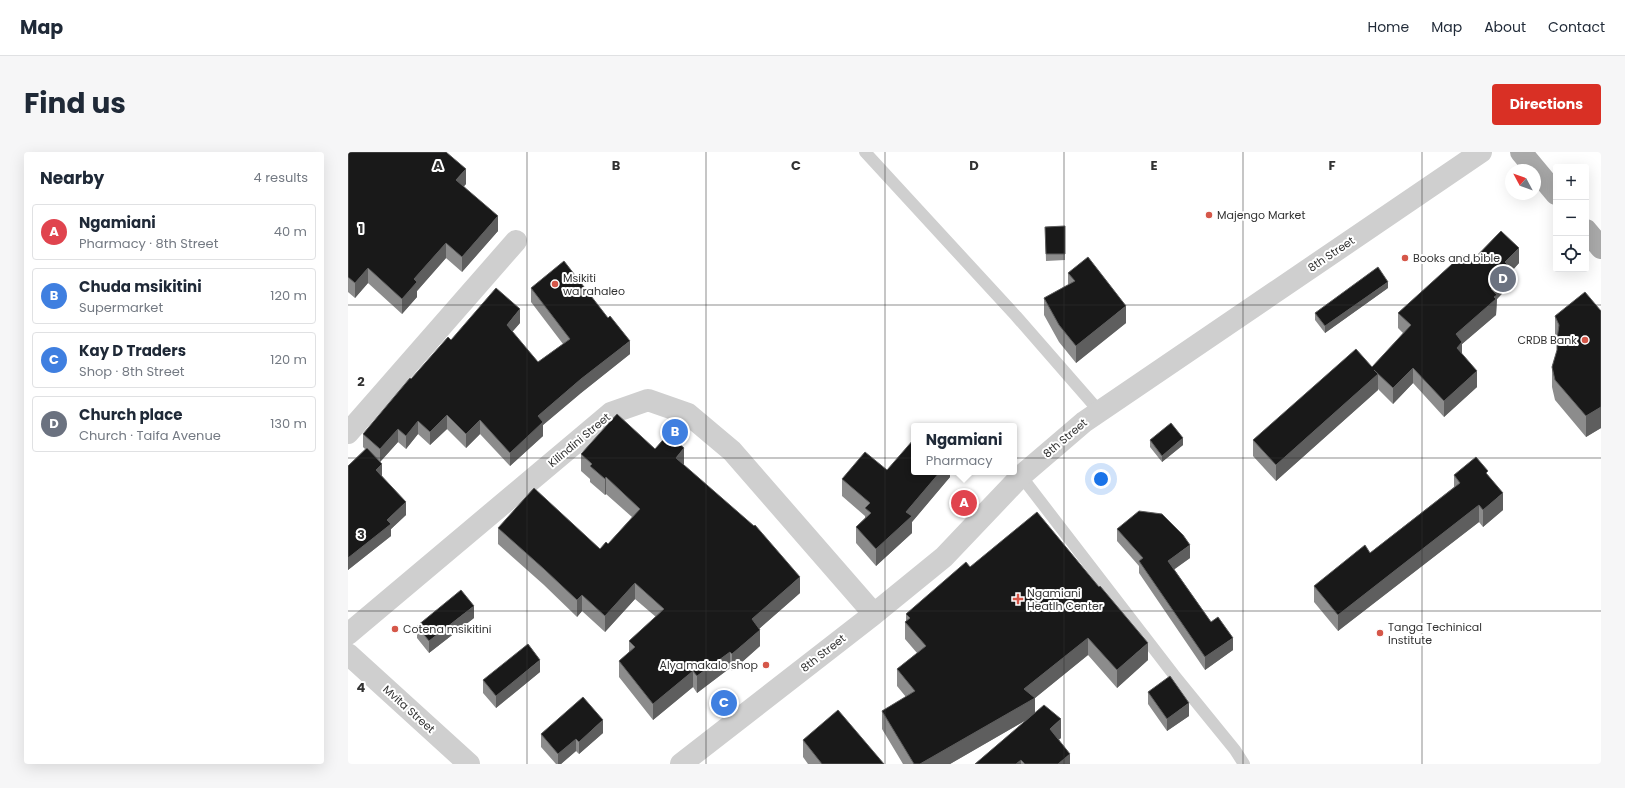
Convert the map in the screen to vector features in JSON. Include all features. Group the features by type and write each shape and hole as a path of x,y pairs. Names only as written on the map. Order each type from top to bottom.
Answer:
{"main road":[{"path":"1520,152 1553,190"},
{"path":"1589,234 1601,248"}],"street":[{"name":"8th Street","path":"681,764 874,614 944,556 1021,476 1084,422 1481,152"},
{"path":"348,433 516,241"},
{"name":"Kilindini Street","path":"348,634 611,413 648,400 688,414 732,451 874,614"},
{"name":"Mvita Street","path":"348,654 469,764"}],"lane":[{"path":"865,152 1016,316 1099,411"},
{"path":"1021,476 1244,764"}],"building":[{"path":"348,152 446,152 466,169 456,180 498,216 462,257 446,243 414,279 417,282 402,299 368,268 355,283 348,277"},
{"path":"1065,226 1065,254 1046,254 1045,227"},
{"path":"1501,231 1519,248 1505,262 1511,268 1491,289 1497,295 1494,297 1496,299 1456,334 1462,342 1457,348 1477,371 1444,401 1413,368 1393,388 1374,370 1378,374 1276,465 1253,440 1356,349 1372,367 1411,325 1398,313 1462,255 1469,264"},
{"path":"1088,257 1126,306 1076,346 1059,325 1044,298 1075,281 1068,273"},
{"path":"564,261 608,318 610,316 630,341 581,379 538,416 543,422 510,453 480,420 466,434 447,415 430,432 418,421 406,436 398,429 380,449 363,434 410,378 411,379 448,337 451,340 496,288 520,309 507,325 538,362 570,339 531,288"},
{"path":"1378,267 1388,282 1325,326 1315,313"},
{"path":"1585,292 1601,311 1601,407 1586,416 1555,380 1552,367 1557,350 1559,325 1555,316"},
{"path":"617,414 655,449 668,434 684,448 676,458 754,526 755,525 800,577 752,619 760,630 732,654 730,652 697,676 693,671 653,704 619,661 635,647 629,641 664,609 635,583 605,616 582,595 577,600 498,528 534,488 600,549 606,542 608,544 640,509 606,477 605,479 590,466 592,464 581,454"},
{"path":"1171,423 1183,438 1162,456 1150,440"},
{"path":"911,442 911,475 937,475 906,512 912,516 876,549 856,527 871,513 865,508 870,503 842,479 865,452 887,470"},
{"path":"367,448 382,464 376,470 406,502 387,520 391,524 348,558 348,466"},
{"path":"1476,457 1488,471 1486,473 1503,493 1483,510 1479,505 1338,615 1314,586 1365,545 1370,553 1460,483 1454,475"},
{"path":"1139,511 1162,514 1183,535 1190,545 1168,561 1211,622 1218,617 1233,638 1205,657 1139,561 1143,558 1117,529"},
{"path":"1037,512 1148,643 1117,670 1088,638 1024,689 1035,698 920,764 914,764 882,711 915,691 897,669 926,646 905,622 910,618 906,614 966,562 970,567"},
{"path":"461,590 474,606 429,641 417,626"},
{"path":"528,644 540,660 496,696 483,680"},
{"path":"1170,676 1189,703 1167,719 1148,692"},
{"path":"583,697 603,720 579,742 576,739 558,754 541,734"},
{"path":"1044,705 1061,719 1050,729 1070,754 1058,764 1025,764 1021,760 1016,764 975,764"},
{"path":"838,710 884,764 822,764 803,740"}],"place":[{"name":"Majengo Market","path":"1209,215"},
{"name":"Books and bible","path":"1405,258"},
{"name":"Church place","path":"1503,279"},
{"name":"Msikiti wa rahaleo","path":"555,284"},
{"name":"CRDB Bank","path":"1585,340"},
{"name":"Chuda msikitini","path":"675,432"},
{"name":"Ngamiani","path":"964,503"},
{"name":"Ngamiani Heatlh Center","path":"1018,599"},
{"name":"Cotena msikitini","path":"395,629"},
{"name":"Tanga Techinical Institute","path":"1380,633"},
{"name":"Alya makalo shop","path":"766,665"},
{"name":"Kay D Traders","path":"724,703"}]}
